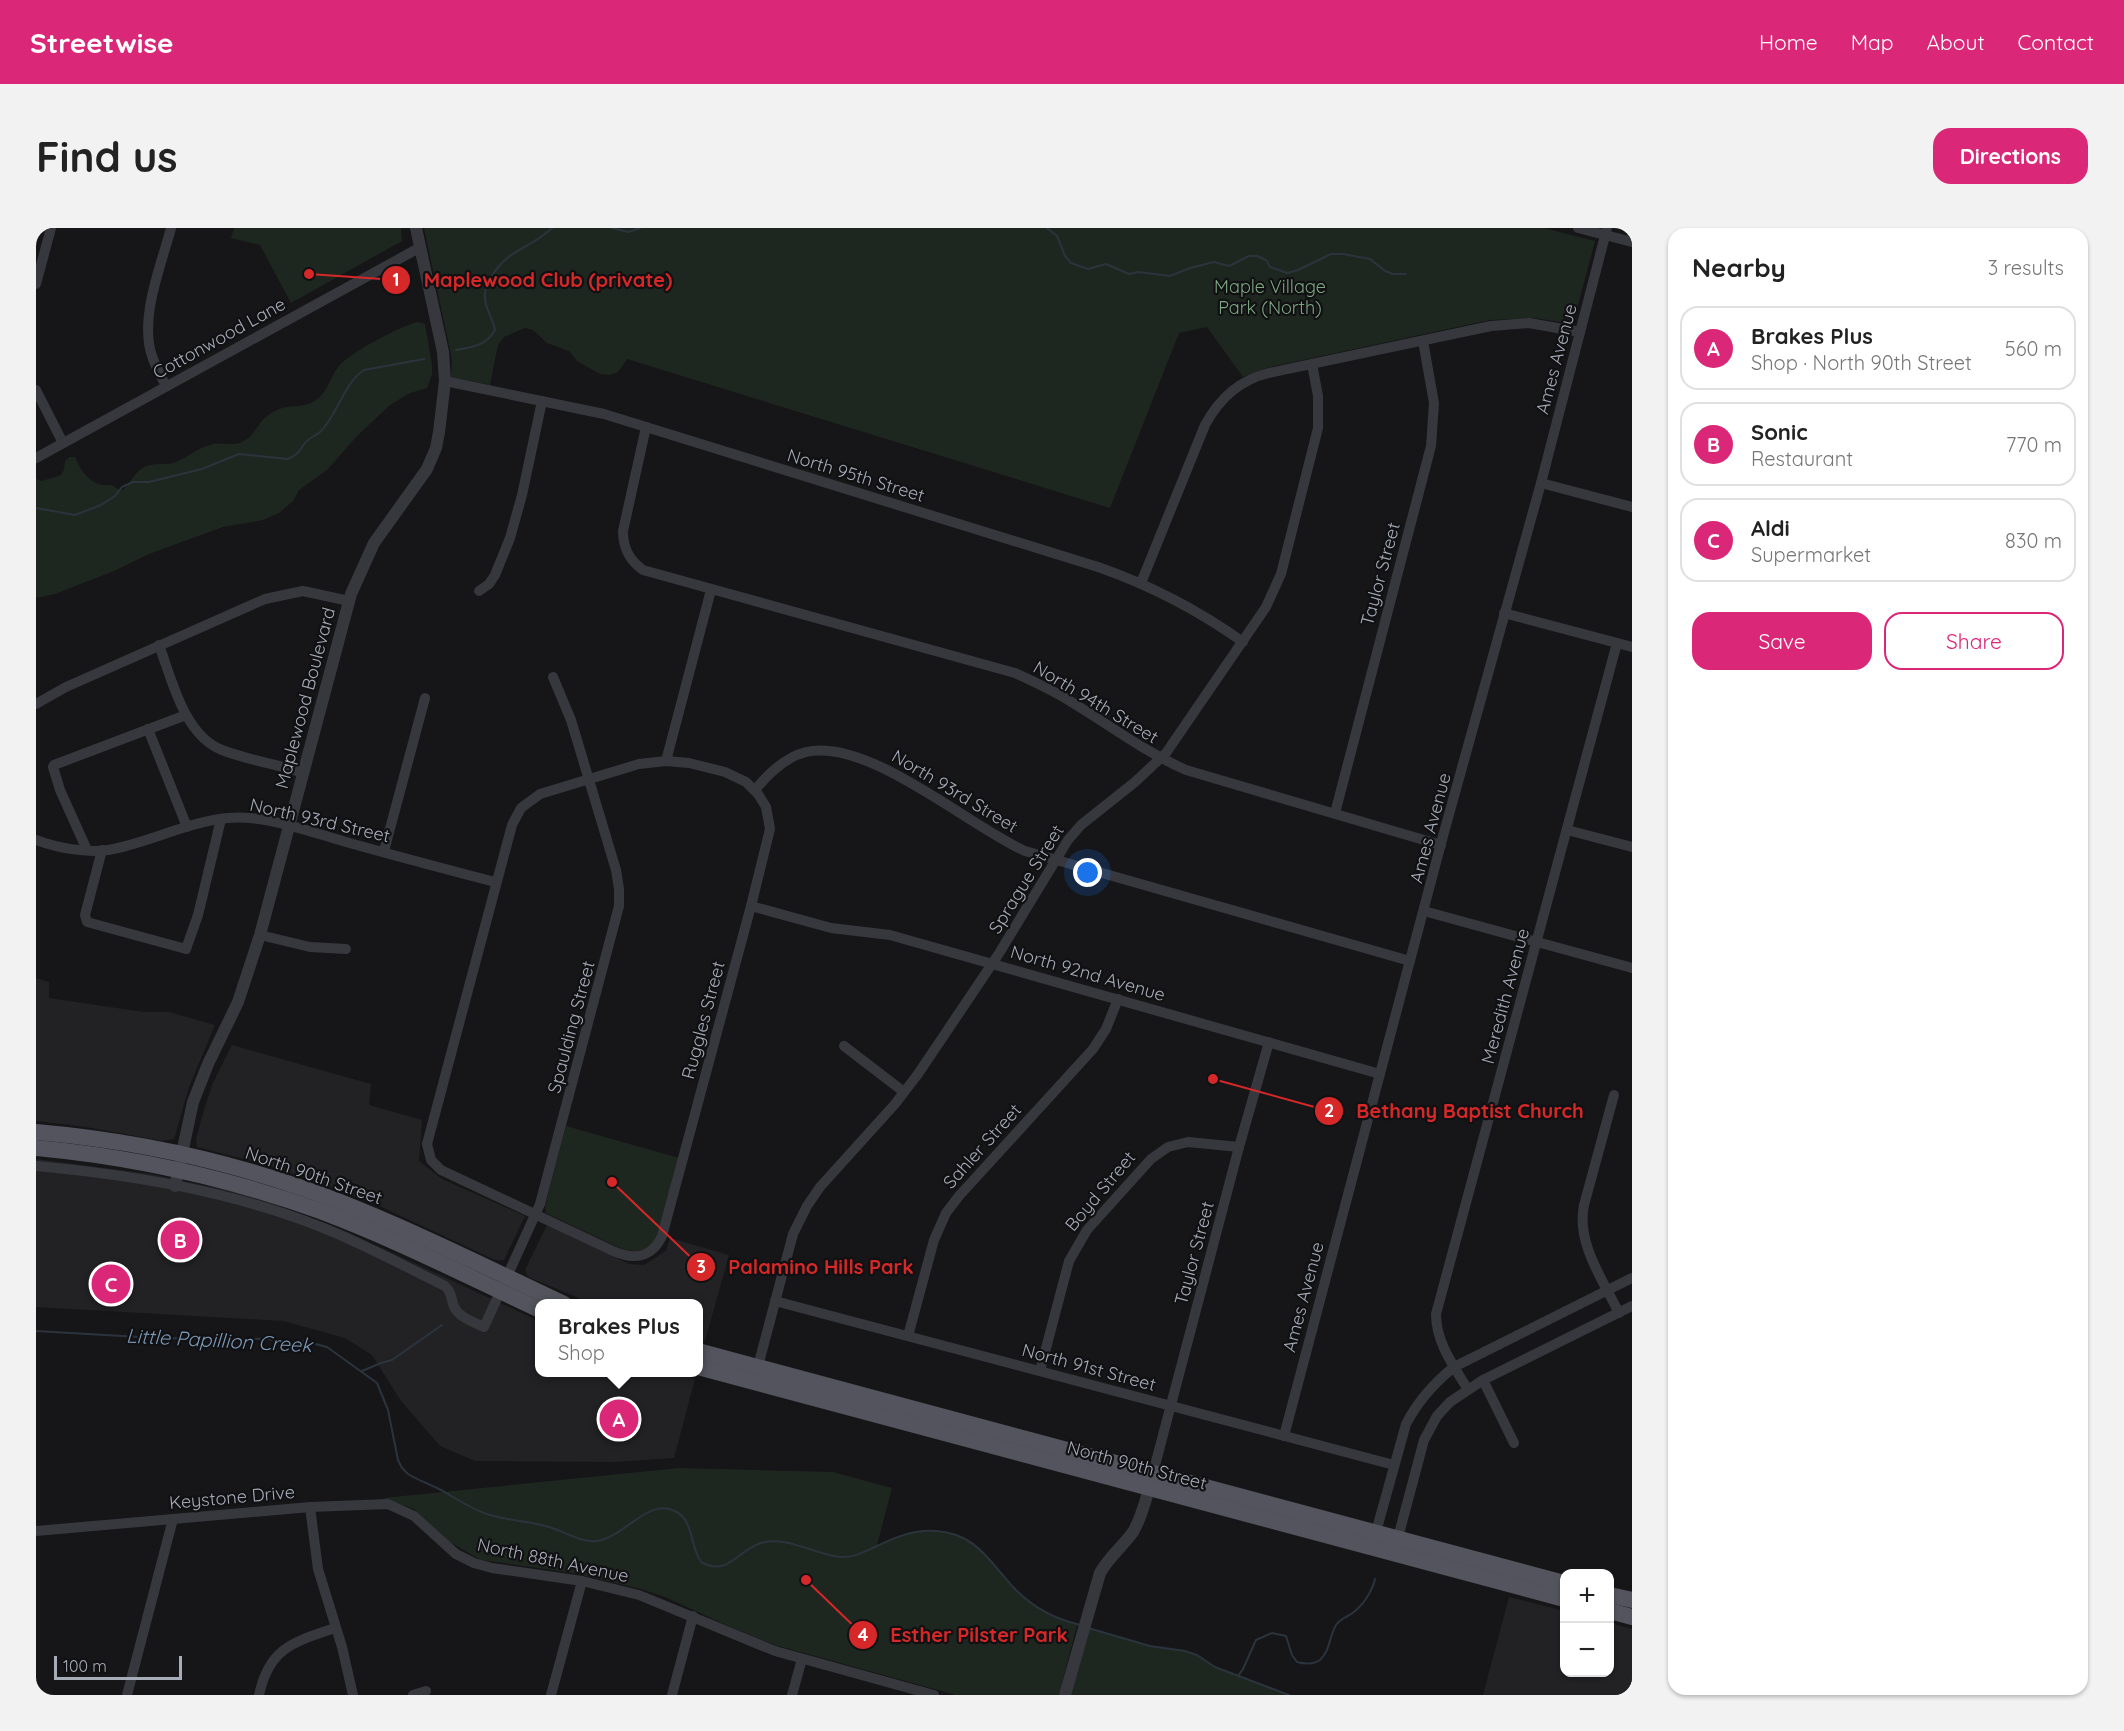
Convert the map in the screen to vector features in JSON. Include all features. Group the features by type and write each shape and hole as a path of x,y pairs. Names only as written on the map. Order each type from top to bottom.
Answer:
{"main road":[{"name":"North 90th Street","path":"36,1132 129,1143 178,1170"},
{"name":"North 90th Street","path":"36,1148 105,1156 240,1185 322,1212 504,1285 548,1299"},
{"name":"North 90th Street","path":"504,1285 535,1307"},
{"name":"North 90th Street","path":"703,1353 755,1374 1396,1546 1560,1598"},
{"name":"North 90th Street","path":"703,1368 755,1374"},
{"name":"North 90th Street","path":"1396,1546 1560,1582"},
{"path":"1614,1595 1632,1600"},
{"path":"1614,1612 1632,1617"}],"street":[{"path":"36,284 51,228"},
{"path":"166,386 152,359 148,327 151,305 171,228"},
{"name":"Maplewood Boulevard","path":"178,1170 198,1089 238,1002 260,935 349,601 374,543 431,461 439,432 445,381 440,333 416,228"},
{"path":"1578,228 1606,232 1632,242"},
{"name":"Ames Avenue","path":"1284,1436 1441,845 1541,483 1606,232"},
{"name":"Cottonwood Lane","path":"36,458 419,248"},
{"path":"1141,583 1205,425 1214,409 1243,382 1261,375 1514,323 1545,325 1580,332"},
{"name":"Taylor Street","path":"1335,813 1431,446 1434,403 1423,340"},
{"name":"Sprague Street","path":"755,1374 793,1234 807,1206 820,1187 904,1092 992,963 1068,840 1081,825 1135,782 1160,758 1266,607 1281,574 1315,447 1319,411 1312,364"},
{"name":"North 95th Street","path":"445,381 604,414 1098,567 1141,583 1190,607 1243,642"},
{"path":"36,390 63,443"},
{"path":"479,591 489,584 495,575 510,538 522,495 542,401"},
{"name":"North 94th Street","path":"646,427 623,531 625,547 632,560 650,574 1015,673 1070,701 1160,758 1220,781 1441,845"},
{"path":"1541,483 1632,507"},
{"path":"666,761 711,590"},
{"path":"36,704 66,687 254,603 279,595 310,592 349,601"},
{"path":"1504,613 1632,647"},
{"name":"Meredith Avenue","path":"1467,1388 1438,1336 1436,1314 1617,643"},
{"path":"159,645 186,715 198,733 217,747 303,773"},
{"name":"Spaulding Street","path":"178,1170 203,1190 321,1227 445,1286 460,1315 484,1327 536,1215 619,906 616,870 590,779 572,720 553,677"},
{"path":"384,851 426,698"},
{"path":"87,850 60,790 53,767 70,758 186,715"},
{"path":"148,729 187,827"},
{"name":"North 93rd Street","path":"754,790 780,765 801,754 817,751 841,754 882,766 1005,842 1025,851 1410,961"},
{"path":"536,1215 441,1170 431,1160 427,1137 495,882 516,815 529,800 540,794 639,764 666,761 689,763 725,772 746,782 754,790"},
{"name":"Ruggles Street","path":"536,1215 623,1256 645,1255 656,1247 662,1236 770,829 766,807 754,790"},
{"name":"North 93rd Street","path":"36,840 67,848 102,850 129,845 221,819 250,818 289,826 495,882"},
{"path":"102,850 85,915 87,922 186,949 198,915 221,827 221,819"},
{"path":"1567,830 1632,847"},
{"name":"North 92nd Avenue","path":"751,906 831,928 890,935 1380,1074"},
{"path":"1424,911 1632,968"},
{"path":"260,935 310,947 346,949"},
{"name":"Sahler Street","path":"908,1336 934,1240 946,1213 1093,1049 1106,1029 1118,999"},
{"name":"Taylor Street","path":"1151,1481 1269,1042"},
{"path":"844,1046 904,1092"},
{"path":"1614,1095 1582,1220 1587,1245 1619,1312"},
{"name":"Boyd Street","path":"1040,1371 1066,1270 1087,1230 1151,1159 1167,1147 1188,1142 1239,1147"},
{"path":"36,1166 85,1172 178,1170"},
{"path":"1374,1540 1406,1424 1430,1388 1454,1367 1632,1278"},
{"name":"North 91st Street","path":"775,1301 1394,1465"},
{"path":"1396,1546 1424,1440 1430,1426 1443,1409 1467,1388 1632,1306"},
{"path":"1483,1380 1514,1443"},
{"path":"1065,1695 1100,1573 1107,1560 1126,1541 1136,1526 1151,1481"},
{"name":"North 88th Avenue","path":"310,1507 388,1504 414,1516 456,1554 474,1563 492,1568 582,1581 639,1595 748,1641 802,1659 934,1695"},
{"name":"Keystone Drive","path":"36,1531 310,1507 318,1569 353,1695"},
{"path":"128,1695 173,1520"},
{"path":"551,1695 582,1581"},
{"path":"672,1695 693,1616"},
{"path":"259,1695 266,1670 283,1649 301,1639 335,1628"},
{"path":"792,1695 802,1659"},
{"path":"412,1695 426,1691"}],"shaded area":[{"path":"36,978 49,982 49,998 144,1012 169,1012 215,1025 189,1087 174,1139 163,1141 86,1127 36,1121"},
{"path":"232,1045 371,1084 369,1105 422,1120 419,1161 442,1179 525,1216 504,1260 495,1260 373,1203 319,1183 268,1165 197,1147 196,1139 212,1085"},
{"path":"36,1159 151,1174 236,1192 278,1205 343,1230 535,1319 535,1377 690,1377 695,1379 674,1458 614,1462 475,1461 440,1446 401,1401 372,1355 345,1338 283,1321 36,1307"},
{"path":"547,1225 629,1264 644,1265 666,1251 670,1238 729,1255 705,1341 703,1341 703,1299 581,1299 528,1277 525,1270"},
{"path":"1509,1597 1560,1610 1560,1677 1614,1677 1614,1624 1632,1629 1632,1695 1483,1695"}],"green space":[{"path":"234,228 401,228 402,241 291,303 260,245 231,238"},
{"name":"Maple Village Park (North)","path":"424,228 1544,228 1595,241 1573,324 1535,318 1490,320 1270,367 1243,377 1207,327 1179,333 1110,508 627,359 618,372 610,375 600,374 577,361 569,351 547,343 533,330 525,328 504,337 498,345 490,385 451,377 452,360"},
{"path":"418,322 425,324 432,365 432,374 427,388 410,393 390,405 358,435 327,470 299,490 293,501 279,513 263,520 223,527 149,554 114,571 55,594 36,598 36,479 42,481 61,475 65,461 70,457 75,457 81,469 94,482 112,485 123,490 144,467 176,462 213,444 240,443 248,438 271,413 282,408 307,405 316,400 323,393 339,366 353,354 388,334"},
{"path":"566,1126 679,1158 656,1240 649,1247 636,1251 622,1249 546,1213 545,1206"},
{"path":"679,1468 833,1472 892,1488 877,1545 915,1532 940,1531 955,1534 967,1539 978,1548 1017,1592 1031,1603 1060,1620 1077,1625 1059,1695 956,1695 775,1645 665,1597 641,1589 573,1573 481,1560 450,1542 414,1509 383,1498"},
{"path":"1090,1629 1150,1646 1185,1651 1197,1655 1215,1667 1289,1695 1071,1695"}],"waterway":[{"path":"456,350 478,345 495,330 485,296 486,288 498,267 506,259 536,241 552,228"},
{"path":"612,228 628,232 640,228"},
{"path":"1047,228 1057,236 1065,256 1071,263 1088,269 1106,264 1129,274 1138,272 1170,276 1214,262 1229,266 1249,256 1257,256 1266,260 1270,267 1287,273 1331,254 1343,254 1370,259 1385,271 1393,274 1406,274"},
{"path":"36,508 75,515 101,505 115,496 122,487 133,482 149,482 202,469 239,454 290,458 326,425 351,383 364,370 424,359"},
{"path":"362,1371 392,1360 442,1325"},
{"name":"Little Papillion Creek","path":"36,1331 157,1338 268,1339 291,1343 304,1341 327,1347 377,1383 388,1410 398,1460 402,1468 408,1474 483,1513 542,1525 579,1539 597,1541 607,1538 656,1509 665,1508 675,1511 686,1521 701,1562 711,1566 726,1565 752,1547 770,1541 790,1543 831,1555 849,1557 896,1537 912,1533 928,1531 951,1533 973,1544 1017,1591 1038,1608 1062,1620 1080,1625"},
{"path":"1238,1676 1256,1640 1272,1633 1286,1636 1292,1655 1297,1662 1309,1664 1320,1660 1326,1652 1336,1625 1363,1603 1375,1579"},
{"name":"Little Papillion Creek","path":"1088,1628 1150,1646 1185,1651 1197,1655 1215,1667 1289,1695"}],"place":[{"name":"Maplewood Club (private)","path":"309,274"},
{"name":"Bethany Baptist Church","path":"1213,1079"},
{"name":"Palamino Hills Park","path":"612,1182"},
{"name":"Sonic","path":"180,1240"},
{"name":"Aldi","path":"111,1284"},
{"name":"Brakes Plus","path":"619,1419"},
{"name":"Esther Pilster Park","path":"806,1580"}]}
